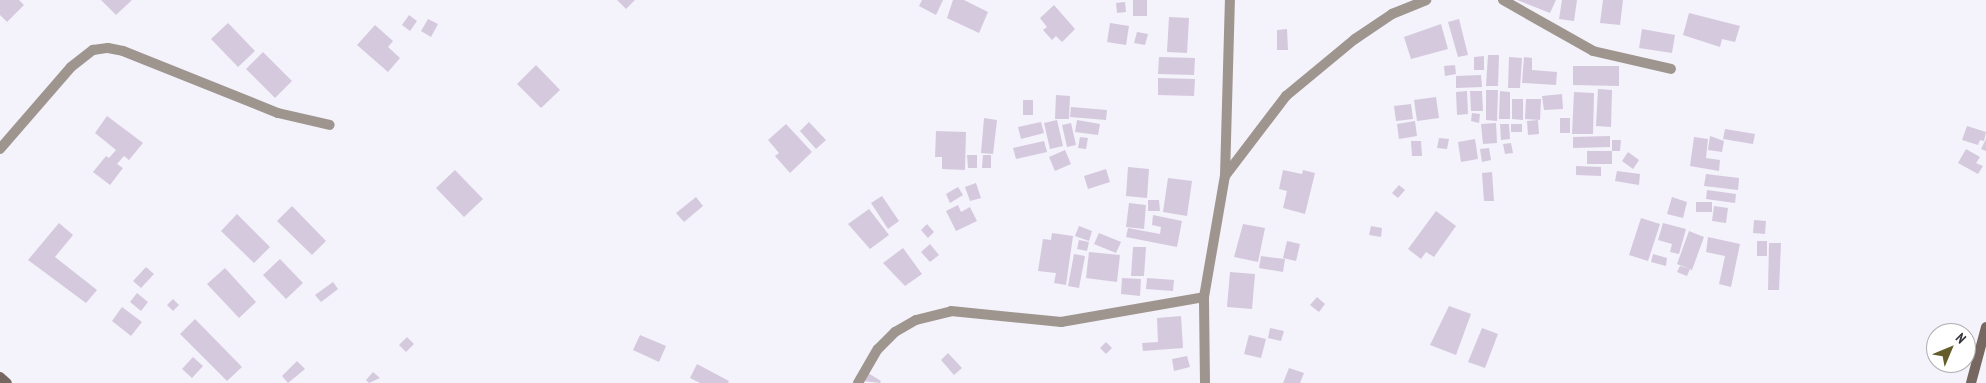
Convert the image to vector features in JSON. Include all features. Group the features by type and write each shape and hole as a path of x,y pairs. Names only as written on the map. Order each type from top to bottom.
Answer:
{"main road":[{"path":"1972,383 1986,326"},
{"path":"0,377 7,383"}],"street":[{"path":"1205,383 1204,297 1225,176 1230,0"},
{"path":"1225,176 1286,96 1355,38 1392,14 1426,0"},
{"path":"1503,0 1593,51 1671,69"},
{"path":"0,149 71,67 93,50 108,48 123,51 278,113 330,125"},
{"path":"858,383 878,349 895,332 916,320 951,311 1061,322 1204,297"}],"building":[{"path":"0,0 19,0 24,5 7,22 0,15"},
{"path":"101,0 132,0 116,15"},
{"path":"617,0 635,0 626,9"},
{"path":"922,0 943,0 936,15 919,6"},
{"path":"953,0 964,0 988,12 979,33 947,18"},
{"path":"1133,0 1147,0 1147,16 1133,16"},
{"path":"1517,0 1556,0 1550,13"},
{"path":"1562,0 1577,0 1574,21 1559,19"},
{"path":"1603,0 1623,0 1620,25 1600,23"},
{"path":"1125,2 1126,12 1117,13 1116,3"},
{"path":"1054,5 1075,29 1062,42 1056,36 1052,40 1043,30 1047,27 1040,18"},
{"path":"1689,13 1740,26 1735,42 1722,39 1720,47 1683,35"},
{"path":"409,15 417,21 410,31 402,25"},
{"path":"1169,17 1189,18 1187,53 1167,52"},
{"path":"428,19 438,24 431,37 421,31"},
{"path":"1459,19 1468,55 1458,57 1448,22"},
{"path":"228,23 255,51 238,67 211,39"},
{"path":"1110,23 1129,26 1126,45 1107,42"},
{"path":"1441,24 1448,49 1411,59 1404,37"},
{"path":"375,25 393,41 388,47 400,58 388,72 357,45"},
{"path":"1287,29 1288,50 1277,50 1277,30"},
{"path":"1642,29 1675,35 1672,53 1639,48"},
{"path":"1137,32 1148,34 1145,45 1134,43"},
{"path":"263,52 292,81 275,98 246,69"},
{"path":"1488,55 1499,55 1498,86 1486,86"},
{"path":"1484,56 1484,70 1474,70 1474,57"},
{"path":"1159,57 1195,58 1194,75 1158,74"},
{"path":"1509,57 1522,58 1520,88 1508,88"},
{"path":"1524,57 1532,58 1532,70 1557,72 1556,85 1522,83"},
{"path":"536,65 560,90 541,108 517,84"},
{"path":"1455,65 1456,74 1445,76 1444,66"},
{"path":"1573,66 1619,66 1619,86 1573,85"},
{"path":"1481,75 1482,87 1456,88 1456,76"},
{"path":"1158,78 1195,79 1194,96 1158,95"},
{"path":"1598,89 1612,90 1611,127 1596,126"},
{"path":"1486,90 1498,90 1497,121 1486,120"},
{"path":"1467,91 1468,114 1457,115 1456,92"},
{"path":"1470,91 1482,91 1483,111 1471,111"},
{"path":"1500,91 1510,92 1510,119 1499,119"},
{"path":"1574,92 1594,93 1593,134 1572,134"},
{"path":"1562,94 1563,109 1544,110 1542,96"},
{"path":"1056,95 1070,96 1069,119 1055,119"},
{"path":"1436,97 1439,118 1417,121 1414,100"},
{"path":"1512,99 1523,99 1523,120 1512,119"},
{"path":"1526,99 1541,99 1540,120 1525,119"},
{"path":"1023,100 1033,100 1033,115 1023,115"},
{"path":"1411,104 1413,119 1396,121 1394,106"},
{"path":"1071,107 1107,110 1106,120 1070,117"},
{"path":"1472,113 1480,114 1479,123 1471,121"},
{"path":"107,116 143,143 129,160 124,156 117,164 123,168 110,185 93,172 106,156 109,158 116,150 95,133"},
{"path":"984,118 997,120 993,154 981,153"},
{"path":"1560,118 1570,118 1570,133 1560,133"},
{"path":"1057,120 1063,146 1050,149 1044,123"},
{"path":"1077,120 1100,124 1098,135 1075,132"},
{"path":"1538,120 1539,134 1528,135 1527,121"},
{"path":"1415,121 1417,136 1399,139 1397,124"},
{"path":"809,122 826,140 816,149 800,131"},
{"path":"1041,122 1044,133 1021,139 1018,127"},
{"path":"1071,123 1076,145 1067,147 1062,125"},
{"path":"1496,123 1497,143 1483,144 1481,124"},
{"path":"786,124 812,152 790,173 775,156 779,153 768,140"},
{"path":"1500,124 1509,124 1510,139 1501,140"},
{"path":"1511,124 1522,124 1522,132 1511,132"},
{"path":"1967,126 1986,132 1984,141 1980,140 1978,145 1962,140"},
{"path":"1725,129 1755,134 1753,144 1723,139"},
{"path":"936,131 966,132 965,170 942,169 942,157 935,157"},
{"path":"1610,136 1610,147 1573,148 1573,137"},
{"path":"1710,136 1724,141 1722,152 1708,150"},
{"path":"1080,137 1088,138 1086,149 1078,148"},
{"path":"1694,137 1708,139 1706,158 1720,160 1719,171 1690,166"},
{"path":"1439,138 1449,139 1447,149 1437,148"},
{"path":"1475,139 1478,159 1461,162 1458,142"},
{"path":"1986,139 1986,151 1981,149"},
{"path":"1612,140 1621,140 1620,151 1612,151"},
{"path":"1044,141 1047,152 1016,159 1013,148"},
{"path":"1411,141 1421,141 1422,156 1412,156"},
{"path":"1511,143 1513,153 1505,154 1503,144"},
{"path":"1489,148 1491,160 1482,162 1480,149"},
{"path":"1966,149 1980,157 1976,163 1983,166 1978,174 1958,163"},
{"path":"1065,150 1071,164 1055,171 1049,157"},
{"path":"1587,151 1612,151 1612,164 1587,164"},
{"path":"1628,152 1639,160 1633,169 1622,161"},
{"path":"967,155 977,155 977,168 968,168"},
{"path":"983,155 991,155 991,168 982,168"},
{"path":"1576,166 1601,167 1601,176 1576,175"},
{"path":"1128,167 1149,169 1147,198 1126,196"},
{"path":"1106,169 1110,182 1088,189 1084,176"},
{"path":"455,170 483,199 464,217 436,188"},
{"path":"1283,170 1302,174 1303,170 1315,173 1305,214 1283,208 1287,191 1279,189"},
{"path":"1617,171 1640,174 1639,185 1615,181"},
{"path":"1492,172 1494,201 1484,201 1482,173"},
{"path":"1706,174 1739,178 1738,190 1704,186"},
{"path":"1168,178 1192,181 1187,216 1163,212"},
{"path":"976,183 981,198 970,201 965,187"},
{"path":"1399,185 1405,190 1398,198 1392,193"},
{"path":"958,187 963,195 950,203 946,194"},
{"path":"1707,190 1736,194 1735,203 1706,199"},
{"path":"882,196 899,221 888,229 871,203"},
{"path":"696,197 703,206 684,222 676,213"},
{"path":"1672,197 1687,202 1683,218 1667,214"},
{"path":"1148,200 1159,200 1160,211 1148,211"},
{"path":"1696,202 1712,202 1712,212 1696,212"},
{"path":"1129,203 1146,205 1144,229 1126,227"},
{"path":"958,205 961,212 970,207 977,221 956,231 946,211"},
{"path":"292,206 326,241 312,255 277,221"},
{"path":"1714,206 1728,208 1726,223 1712,221"},
{"path":"869,209 889,235 870,249 848,224"},
{"path":"1436,211 1456,226 1434,257 1426,252 1421,259 1408,249"},
{"path":"237,214 270,247 254,263 221,231"},
{"path":"1153,215 1182,221 1177,247 1126,237 1128,228 1160,234 1161,227 1152,225"},
{"path":"1641,218 1660,224 1648,261 1629,255"},
{"path":"1754,220 1766,221 1765,234 1753,233"},
{"path":"59,223 73,235 55,257 97,290 86,303 28,260"},
{"path":"1663,223 1686,229 1679,254 1670,252 1672,244 1658,240"},
{"path":"927,224 934,232 928,238 921,230"},
{"path":"1243,224 1265,228 1258,262 1234,257"},
{"path":"1079,226 1092,231 1089,241 1075,236"},
{"path":"1371,226 1382,228 1381,237 1369,235"},
{"path":"1689,231 1704,237 1692,270 1677,264"},
{"path":"1052,233 1073,236 1066,285 1054,283 1056,273 1038,271 1043,239 1051,240"},
{"path":"1099,233 1121,242 1116,253 1094,244"},
{"path":"1708,237 1740,244 1731,287 1719,284 1725,256 1706,252"},
{"path":"1079,240 1089,242 1087,251 1077,249"},
{"path":"1287,241 1300,244 1296,261 1283,258"},
{"path":"1757,241 1767,241 1767,256 1757,256"},
{"path":"1769,243 1781,243 1779,290 1768,290"},
{"path":"930,244 939,255 930,262 921,252"},
{"path":"1133,247 1146,247 1144,276 1131,276"},
{"path":"903,248 922,274 905,286 883,263"},
{"path":"1089,252 1120,255 1117,282 1086,278"},
{"path":"1074,254 1085,256 1079,288 1068,286"},
{"path":"1653,254 1667,258 1666,266 1651,262"},
{"path":"1261,256 1285,259 1283,272 1259,268"},
{"path":"280,259 303,283 286,299 263,275"},
{"path":"1680,266 1690,269 1687,276 1677,272"},
{"path":"146,267 154,274 141,288 133,281"},
{"path":"225,268 256,302 239,318 207,284"},
{"path":"1230,272 1255,274 1252,309 1227,307"},
{"path":"1122,278 1141,279 1140,296 1121,294"},
{"path":"1147,278 1174,280 1173,291 1146,289"},
{"path":"333,282 338,289 321,302 315,295"},
{"path":"137,293 148,302 141,311 130,302"},
{"path":"1317,297 1325,304 1319,312 1310,305"},
{"path":"173,299 179,305 173,311 167,305"},
{"path":"1449,306 1471,314 1456,355 1430,345"},
{"path":"122,307 142,322 131,336 112,321"},
{"path":"1181,316 1183,348 1143,351 1142,343 1158,342 1157,318"},
{"path":"195,319 242,367 227,381 180,334"},
{"path":"1270,328 1284,331 1281,341 1268,338"},
{"path":"1482,328 1498,334 1485,368 1468,362"},
{"path":"640,335 666,346 659,362 633,350"},
{"path":"1249,335 1266,339 1261,358 1244,354"},
{"path":"407,337 414,344 406,352 399,345"},
{"path":"1106,342 1112,348 1106,354 1100,348"},
{"path":"948,353 962,368 954,375 941,360"},
{"path":"1187,356 1190,367 1174,371 1172,359"},
{"path":"193,357 203,366 192,378 182,369"},
{"path":"297,361 305,369 288,383 282,376"},
{"path":"697,364 729,381 728,383 700,383 690,378"},
{"path":"1289,368 1304,373 1300,383 1283,383"},
{"path":"373,372 380,378 369,383 366,380"},
{"path":"868,373 881,381 880,383 863,381"}]}
